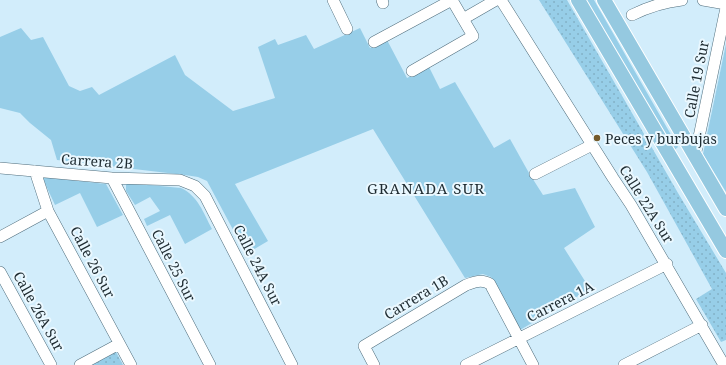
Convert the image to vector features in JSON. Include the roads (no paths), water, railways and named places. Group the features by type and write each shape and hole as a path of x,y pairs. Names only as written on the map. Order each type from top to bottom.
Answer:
{"main road":[{"path":"578,0 726,251"},
{"path":"604,0 726,209"}],"street":[{"path":"333,0 347,29"},
{"path":"374,42 452,0 474,36 412,71"},
{"path":"463,19 496,0"},
{"name":"Calle 22A Sur","path":"501,0 631,205 667,264 724,365"},
{"path":"632,15 644,9 675,0"},
{"path":"703,0 726,4"},
{"name":"Calle 19 Sur","path":"695,156 726,8"},
{"path":"535,174 592,145"},
{"name":"Carrera 2B","path":"0,168 112,178 180,180 191,184"},
{"name":"Calle 26 Sur","path":"35,171 48,211 131,365"},
{"name":"Calle 25 Sur","path":"112,178 210,365"},
{"name":"Calle 24A Sur","path":"191,184 199,189 205,196 292,365"},
{"path":"0,237 48,211"},
{"name":"Carrera 1A","path":"466,365 667,264"},
{"name":"Calle 26A Sur","path":"0,272 51,365"},
{"name":"Carrera 1B","path":"374,365 364,346 466,285 474,282 485,281 490,284 519,338"},
{"path":"624,365 702,325"},
{"path":"519,338 533,365"},
{"path":"80,365 119,344"}],"place":[{"name":"Peces y burbujas","path":"597,138"}],"district":[{"name":"GRANADA SUR","path":"426,188"}]}
